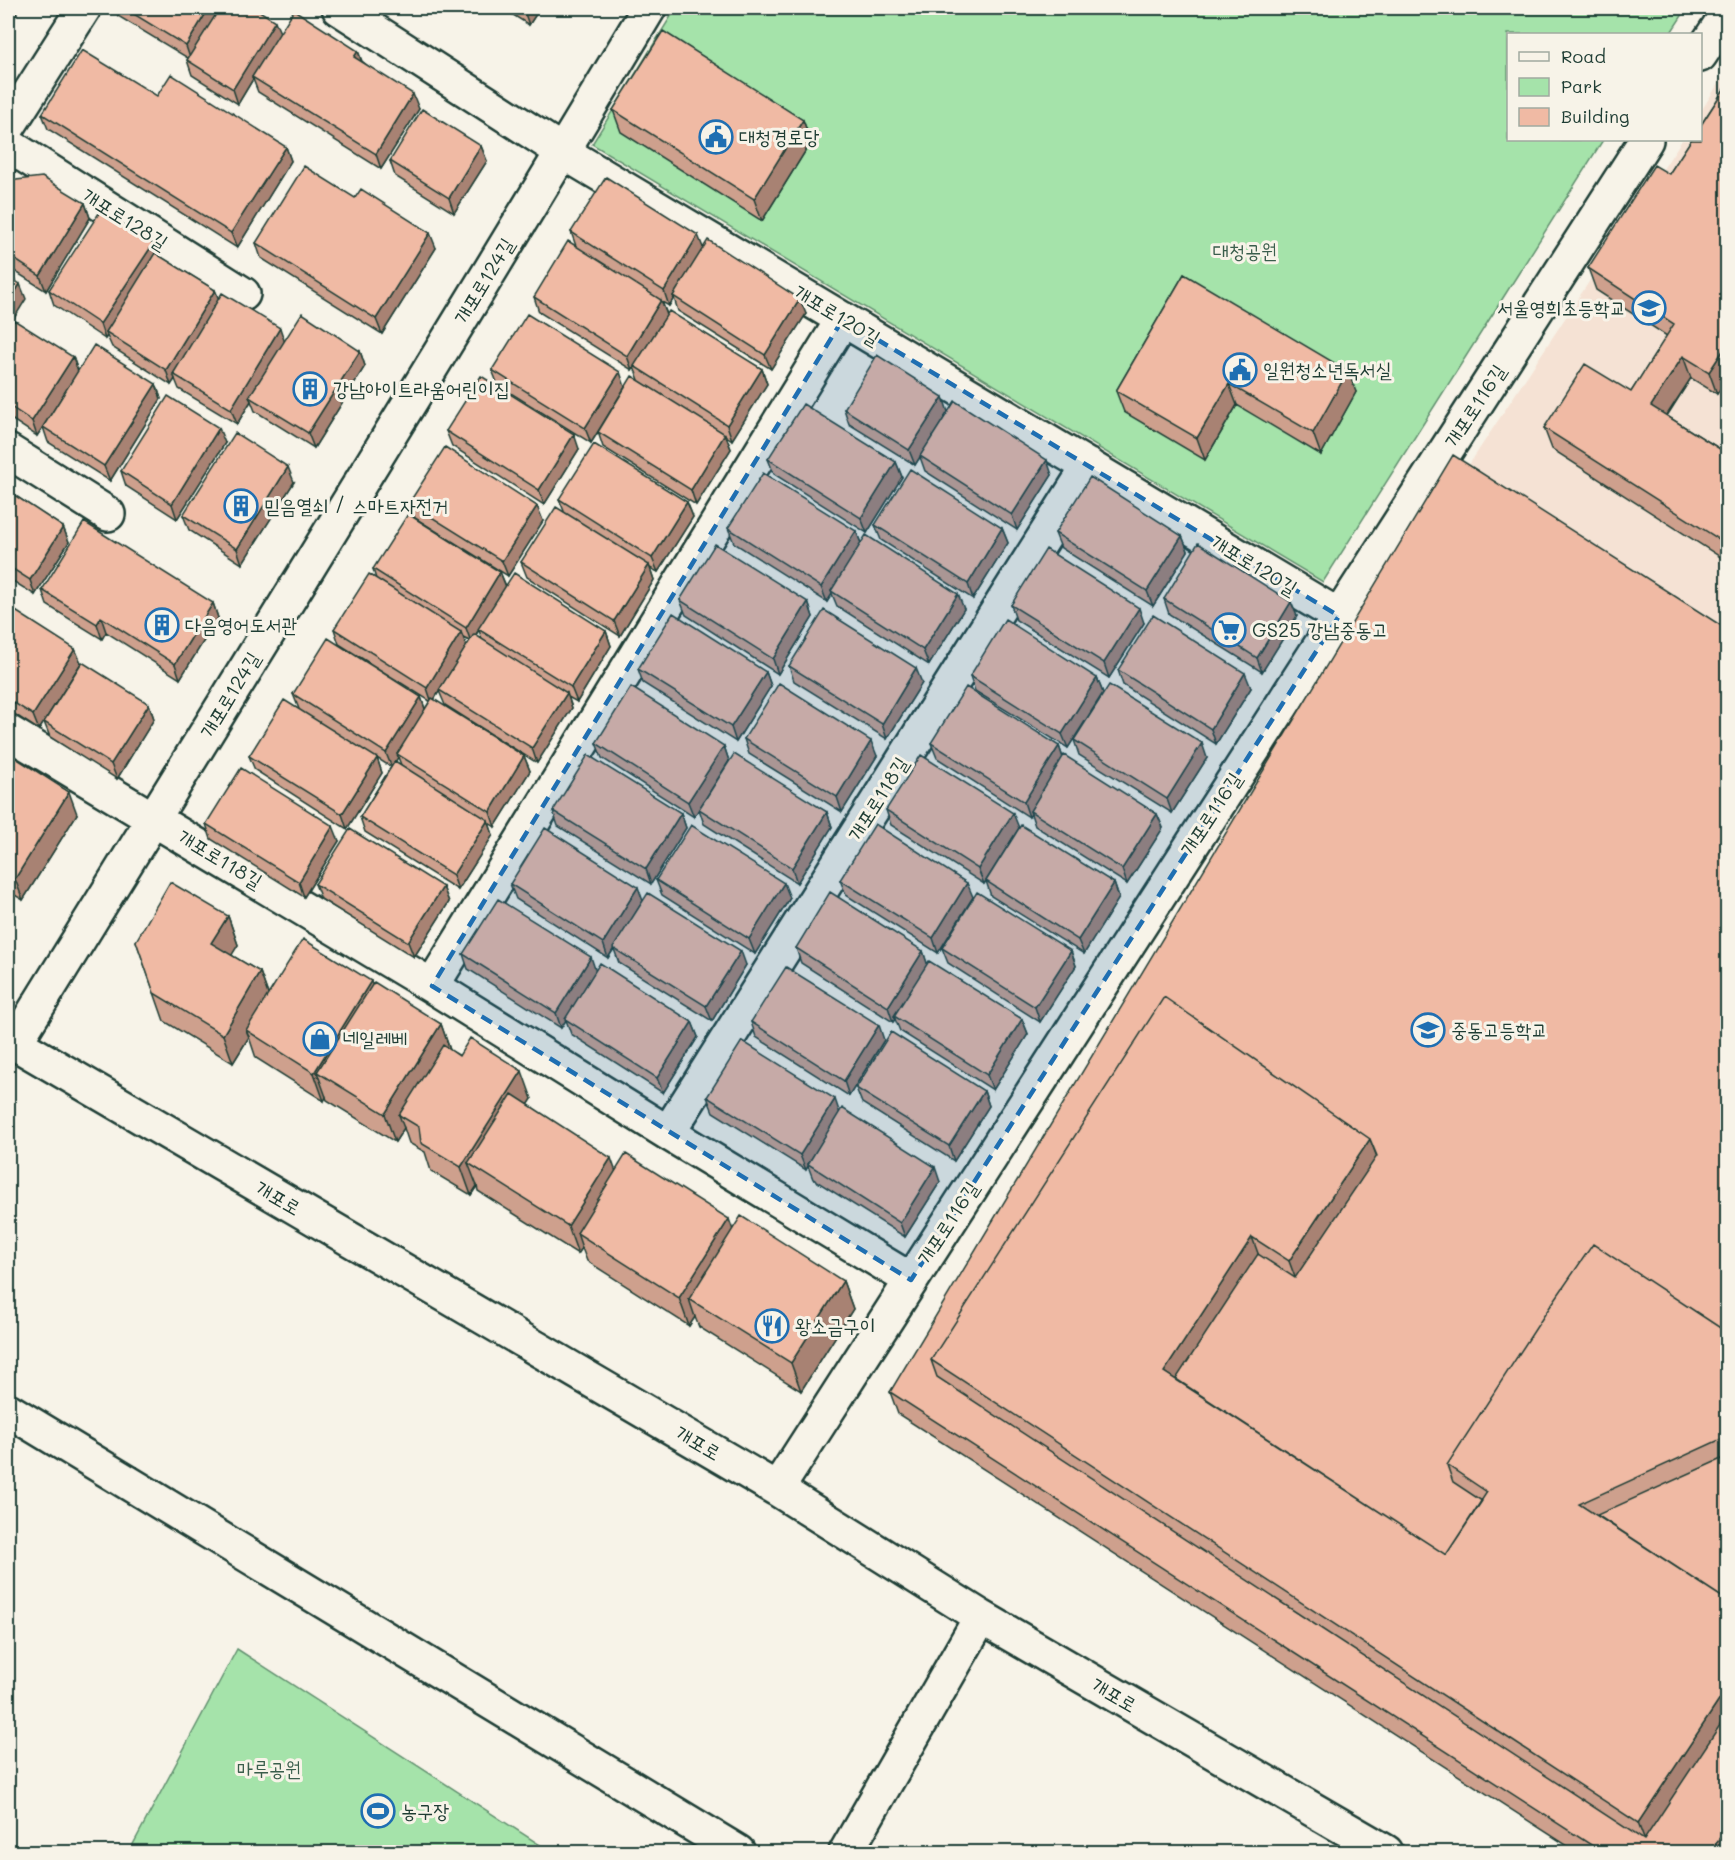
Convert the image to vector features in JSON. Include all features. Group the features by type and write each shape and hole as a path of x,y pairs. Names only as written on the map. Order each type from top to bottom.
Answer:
{"street":[{"path":"8,127 84,8"},
{"name":"개포로120길","path":"339,8 563,152 1339,616"},
{"name":"개포로124길","path":"11,1041 154,819 649,8"},
{"path":"1702,53 1728,13"},
{"name":"개포로116길","path":"777,1489 1645,141"},
{"name":"개포로128길","path":"8,145 243,294"},
{"path":"432,986 843,319"},
{"path":"8,451 108,514"},
{"name":"개포로118길","path":"668,1133 1089,466"},
{"name":"개포로118길","path":"8,732 432,986 668,1133 912,1280"},
{"name":"개포로","path":"11,1041 777,1489 981,1617 1386,1852"},
{"path":"8,1410 738,1852"},
{"path":"846,1852 981,1617"}],"highlighted area":[{"path":"843,319 1339,616 911,1280 432,986"}],"shaded area":[{"name":"서울영희초등학교","path":"1727,70 1727,647 1461,477 1681,141 1702,141 1702,109"}],"green space":[{"name":"대청공원","path":"676,8 1687,8 1671,33 1507,33 1507,141 1602,141 1323,582 592,144"},
{"name":"마루공원","path":"237,1649 551,1852 129,1852"}],"building":[{"path":"124,8 209,8 186,46"},
{"path":"220,8 255,8 275,21 233,89 187,60"},
{"path":"294,10 358,51 354,57 413,94 376,154 252,77"},
{"name":"대청경로당","path":"663,31 803,120 754,199 613,110"},
{"path":"82,50 157,96 171,74 286,147 231,233 42,114"},
{"path":"1728,83 1728,343 1709,372 1683,356 1651,406 1728,454 1728,545 1544,428 1585,364 1631,392 1674,324 1588,268 1654,165 1669,174 1690,141 1702,141 1702,123"},
{"path":"422,109 481,146 449,198 390,161"},
{"path":"304,166 355,198 361,189 430,233 376,319 256,243"},
{"path":"42,177 85,203 40,276 8,255 8,181"},
{"path":"606,177 698,235 664,291 571,232"},
{"path":"101,210 153,244 100,324 49,290"},
{"path":"708,240 800,299 765,355 673,296"},
{"path":"568,241 661,300 627,356 534,297"},
{"path":"155,253 215,290 166,370 106,332"},
{"path":"1184,274 1348,371 1313,433 1229,384 1197,438 1116,391"},
{"path":"8,276 20,284 8,304"},
{"path":"222,293 280,328 231,409 173,374"},
{"path":"669,311 762,369 727,425 634,366"},
{"name":"강남아이트라움어린이집","path":"302,313 360,351 308,433 249,397"},
{"path":"527,314 620,372 585,428 492,370"},
{"path":"14,320 73,357 32,421 8,405 8,330"},
{"path":"94,345 156,384 104,466 43,427"},
{"path":"877,355 943,397 909,450 844,409"},
{"path":"481,376 574,434 539,490 446,431"},
{"path":"632,376 725,434 691,490 598,432"},
{"path":"168,396 219,428 172,504 121,471"},
{"path":"955,401 1047,460 1012,515 920,456"},
{"path":"803,404 896,462 861,518 768,459"},
{"name":"믿음열쇠 / 스마트자전거","path":"235,433 288,467 237,549 183,515"},
{"path":"594,444 687,502 652,558 559,499"},
{"path":"445,447 537,506 502,561 409,503"},
{"path":"1453,455 1728,630 1728,1333 1593,1244 1447,1465 1453,1482 1482,1501 1446,1555 1176,1379 1258,1254 1295,1278 1377,1156 1370,1139 1164,997 931,1360 937,1377 1644,1840 1728,1713 1728,1825 1715,1845 1696,1852 1602,1852 890,1392"},
{"path":"910,469 1002,528 968,584 875,525"},
{"path":"763,473 856,531 821,587 728,528"},
{"path":"1090,477 1182,536 1147,591 1055,533"},
{"path":"8,491 63,527 30,580 8,566"},
{"path":"556,507 649,565 614,621 521,562"},
{"path":"408,514 500,572 466,628 373,569"},
{"path":"84,522 213,603 175,664 101,617 97,624 42,590"},
{"path":"866,535 958,594 923,650 831,591"},
{"path":"1198,543 1291,602 1257,658 1164,599"},
{"path":"715,544 808,602 773,659 680,600"},
{"path":"1046,549 1139,608 1104,663 1011,605"},
{"path":"514,573 606,631 571,687 478,629"},
{"path":"369,574 461,632 427,688 334,629"},
{"path":"14,610 75,649 33,715 8,699 8,620"},
{"path":"824,610 916,668 882,724 789,666"},
{"path":"673,613 766,672 731,727 638,669"},
{"path":"1153,615 1245,673 1211,729 1118,670"},
{"path":"1005,619 1097,678 1062,734 970,676"},
{"path":"474,634 567,693 532,748 439,690"},
{"path":"328,638 421,697 386,753 293,694"},
{"path":"82,662 149,704 111,764 44,722"},
{"path":"779,683 871,741 837,797 744,739"},
{"path":"1109,685 1202,743 1167,799 1074,740"},
{"path":"631,687 724,746 688,802 596,743"},
{"path":"966,687 1059,746 1024,802 931,743"},
{"path":"432,698 524,756 490,812 397,754"},
{"path":"284,700 377,758 342,814 249,756"},
{"path":"8,753 69,792 15,879 8,874"},
{"path":"734,754 827,812 792,868 699,809"},
{"path":"588,755 681,813 646,869 553,811"},
{"path":"921,755 1013,813 978,869 886,810"},
{"path":"1064,755 1157,814 1122,869 1030,811"},
{"path":"395,761 488,820 453,875 360,817"},
{"path":"241,768 333,826 299,882 206,824"},
{"path":"875,824 967,883 933,938 840,880"},
{"path":"691,825 784,883 749,939 656,880"},
{"path":"1021,825 1114,883 1078,940 986,881"},
{"path":"545,828 638,887 603,943 510,884"},
{"path":"350,829 443,887 408,942 315,884"},
{"path":"170,882 228,916 211,943 260,972 223,1035 154,993 136,941"},
{"path":"830,892 923,951 888,1007 796,948"},
{"path":"977,892 1071,951 1035,1007 942,948"},
{"path":"648,893 741,951 706,1006 613,948"},
{"path":"498,899 591,957 556,1013 463,954"},
{"path":"303,939 371,981 314,1073 246,1030"},
{"path":"929,961 1022,1019 987,1075 894,1016"},
{"path":"600,963 692,1022 657,1078 565,1019"},
{"path":"786,967 879,1025 844,1081 751,1022"},
{"path":"374,982 441,1024 385,1114 317,1072"},
{"path":"1164,997 1370,1139 1289,1261 1252,1237 1164,1372 1446,1555 1487,1492 1447,1465 1593,1244 1728,1333 1728,1436 1579,1504 1728,1601 1728,1687 1638,1823 931,1360"},
{"path":"891,1032 984,1091 949,1146 856,1088"},
{"path":"470,1038 522,1071 461,1167 421,1143 419,1127 399,1115 443,1045 459,1056"},
{"path":"742,1041 835,1099 800,1155 707,1097"},
{"path":"512,1094 611,1158 568,1226 468,1163"},
{"path":"842,1108 935,1167 900,1223 808,1164"},
{"path":"626,1154 729,1219 679,1298 577,1233"},
{"path":"741,1216 843,1281 791,1363 689,1299"},
{"path":"1728,1456 1728,1601 1597,1515"}],"place":[{"name":"대청경로당","path":"716,137"},
{"name":"서울영희초등학교","path":"1649,308"},
{"name":"일원청소년독서실","path":"1240,370"},
{"name":"강남아이트라움어린이집","path":"310,389"},
{"name":"믿음열쇠 / 스마트자전거","path":"241,506"},
{"name":"다음영어도서관","path":"162,625"},
{"name":"GS25 강남중동고","path":"1229,630"},
{"name":"중동고등학교","path":"1428,1030"},
{"name":"네일레베","path":"320,1039"},
{"name":"왕소금구이","path":"772,1326"},
{"name":"농구장","path":"378,1811"}]}
